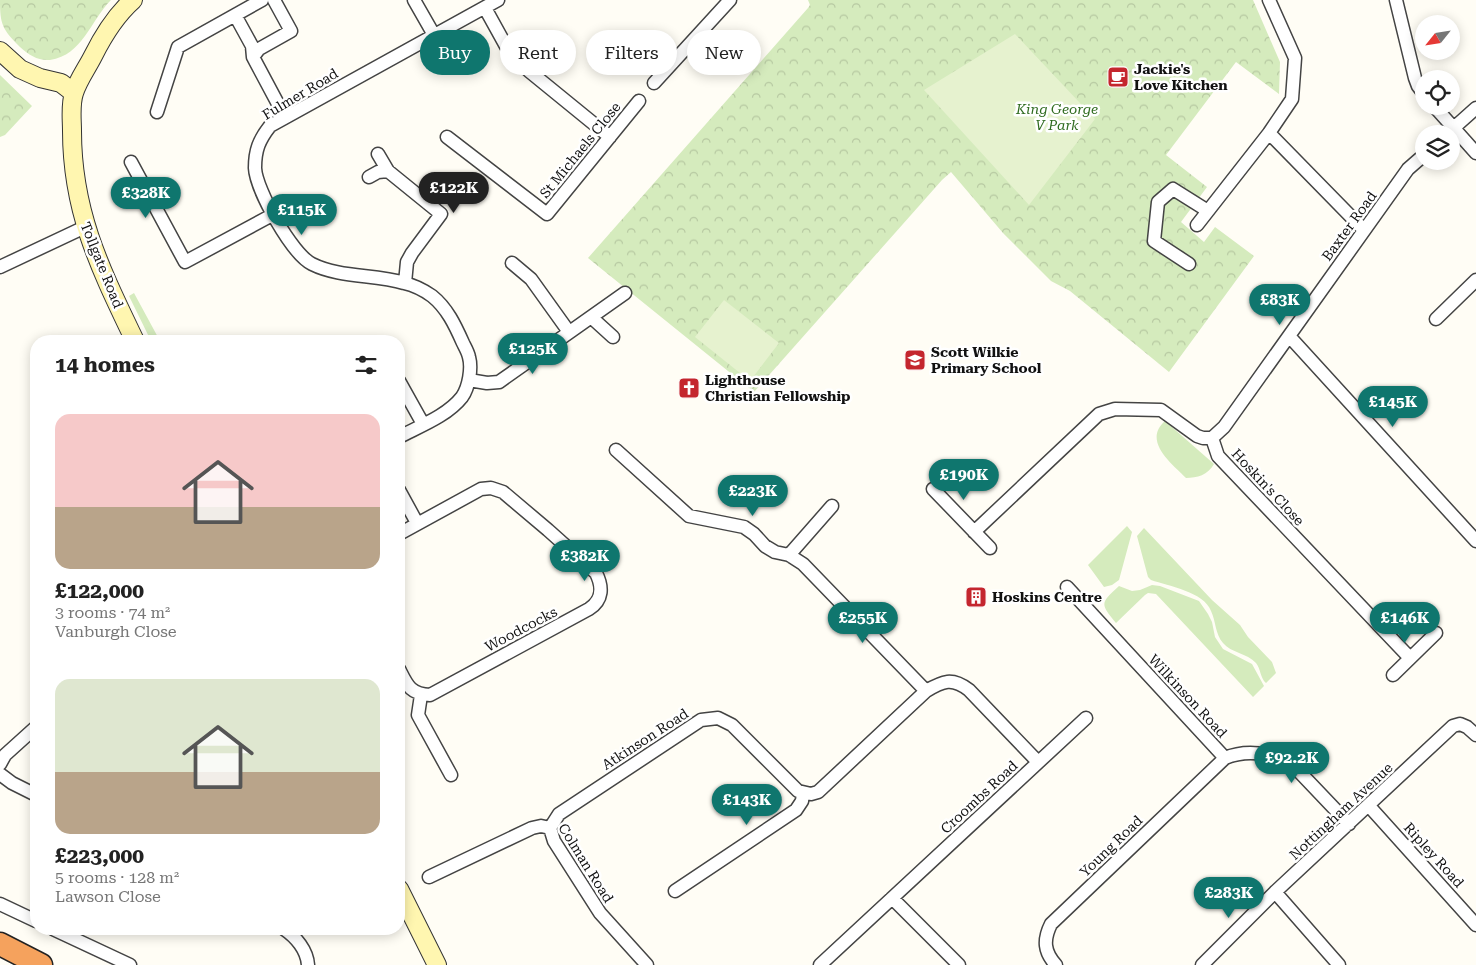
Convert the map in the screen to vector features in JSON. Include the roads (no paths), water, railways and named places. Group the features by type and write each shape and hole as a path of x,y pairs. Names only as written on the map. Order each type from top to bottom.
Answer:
{"highway":[{"path":"0,944 38,963"}],"street":[{"path":"0,51 20,69 40,78 61,83 74,93 103,38 126,6 133,0"},
{"path":"157,112 178,47 262,0"},
{"path":"252,57 259,49 291,31 274,0"},
{"path":"414,0 431,30"},
{"name":"Fulmer Road","path":"443,30 498,0"},
{"path":"654,83 729,0"},
{"path":"1197,225 1269,133 1292,99 1294,58 1268,0"},
{"path":"1396,0 1415,78"},
{"path":"484,8 511,55 610,137"},
{"path":"235,15 252,46 252,57 285,117"},
{"name":"Fulmer Road","path":"405,434 452,408 464,395 469,380 470,357 454,322 444,307 431,295 405,283 328,270 312,264 300,256 291,245 259,186 255,170 260,138 270,126 420,43"},
{"name":"Tollgate Road","path":"74,93 72,109 74,180 85,227 103,276 132,335"},
{"name":"St Michaels Close","path":"447,137 547,214 639,101"},
{"path":"1457,125 1476,108"},
{"path":"1269,133 1364,230"},
{"path":"1460,140 1476,154"},
{"path":"378,154 388,171 440,214 407,262 405,283"},
{"path":"131,162 185,262 274,214"},
{"name":"Baxter Road","path":"1212,438 1224,428 1364,230 1408,169 1415,163"},
{"path":"369,177 378,172 388,171"},
{"path":"1189,264 1154,241 1158,202 1173,189 1208,211"},
{"path":"0,267 85,227"},
{"path":"512,263 531,278 569,332"},
{"path":"1436,319 1476,280"},
{"path":"469,380 488,383 499,382 624,293"},
{"path":"591,317 613,337"},
{"path":"1289,336 1476,541"},
{"path":"405,392 423,424"},
{"path":"974,532 1099,414 1106,411 1115,409 1161,410 1197,436 1212,438"},
{"name":"Hoskin's Close","path":"1212,438 1218,456 1410,658"},
{"path":"616,450 689,516 744,527 754,534 765,546 776,552 789,555 803,564 926,691"},
{"name":"Woodcocks","path":"405,530 481,489 491,488 503,492 596,573 601,589 597,604 589,609 430,695 421,694"},
{"path":"933,489 990,548"},
{"path":"405,502 416,523"},
{"path":"789,555 832,506"},
{"name":"Wilkinson Road","path":"1066,587 1225,758 1243,753 1260,754 1280,758 1291,763 1349,824"},
{"path":"1392,675 1436,633"},
{"path":"405,678 413,691 421,694 418,715 451,776"},
{"path":"675,891 796,810 802,801 803,793 818,792 926,691 942,682 956,683 963,686 1038,762"},
{"name":"Atkinson Road","path":"550,828 559,814 701,720 718,718 732,725 798,791 803,793"},
{"name":"Croombs Road","path":"820,965 1086,718"},
{"name":"Nottingham Avenue","path":"1202,965 1275,892 1453,726 1460,724 1476,735"},
{"path":"0,764 5,755 30,732"},
{"name":"Young Road","path":"1056,965 1045,947 1046,934 1051,924 1225,758"},
{"path":"0,774 12,783 30,792"},
{"name":"Ripley Road","path":"1369,806 1476,925"},
{"name":"Colman Road","path":"429,877 532,828 540,826 550,828 554,841 600,913 646,965"},
{"path":"1275,892 1339,965"},
{"path":"892,898 959,965"},
{"path":"405,901 437,965"},
{"path":"0,904 30,918"},
{"path":"65,935 130,965"},
{"path":"293,935 302,946 308,965"}],"place":[{"name":"Jackie's Love Kitchen","path":"1118,77"},
{"name":"Scott Wilkie Primary School","path":"915,360"},
{"name":"Lighthouse Christian Fellowship","path":"689,388"},
{"name":"Hoskins Centre","path":"976,597"}],"park label":[{"name":"King George V Park","path":"1057,118"}]}
